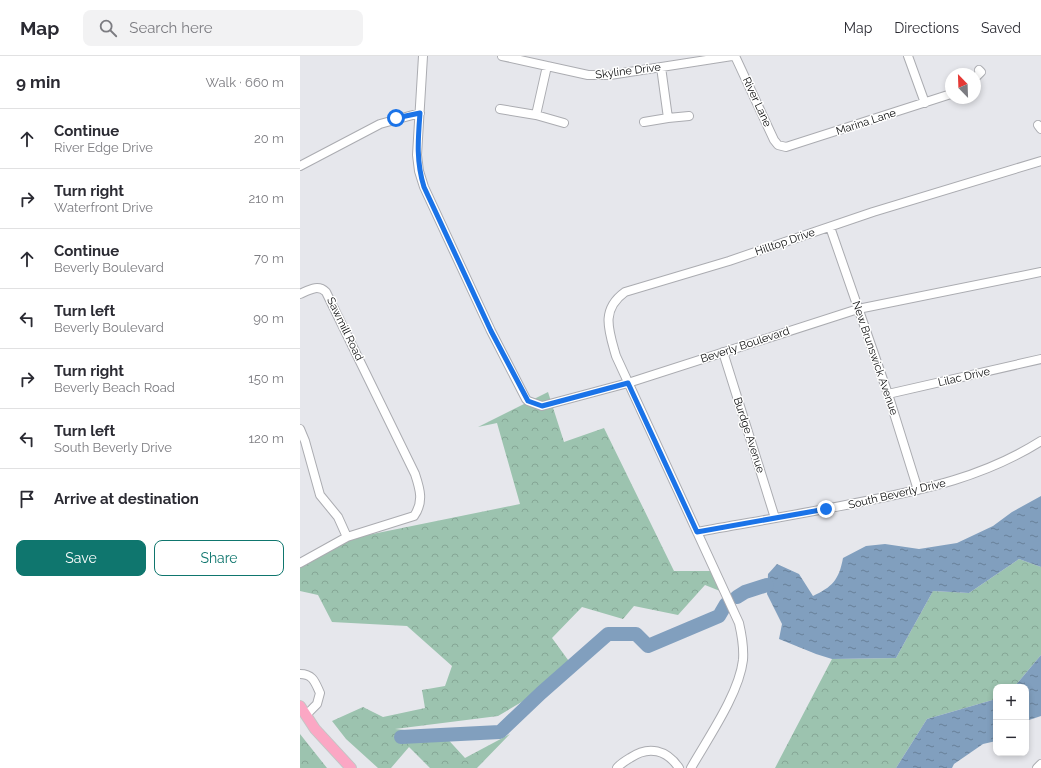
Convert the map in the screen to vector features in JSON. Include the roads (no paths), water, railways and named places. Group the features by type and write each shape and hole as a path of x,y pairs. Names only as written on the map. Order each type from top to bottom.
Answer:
{"main road":[{"path":"300,706 331,748 351,768"}],"street":[{"name":"Beverly Boulevard","path":"423,56 417,155 419,171 424,187 491,331 526,399 535,404 542,406 628,383 858,308 1041,272"},
{"name":"Skyline Drive","path":"502,56 535,60 547,66 588,75 610,75 732,56"},
{"name":"River Lane","path":"736,56 774,140 781,147"},
{"path":"908,56 925,103"},
{"path":"536,115 547,66"},
{"path":"661,67 668,118"},
{"name":"Marina Lane","path":"781,147 786,147 945,96"},
{"path":"500,109 536,115 564,123"},
{"path":"300,166 380,124 420,113"},
{"path":"644,122 689,116"},
{"name":"Hilltop Drive","path":"628,383 616,356 608,325 611,307 616,298 625,292 729,261 830,227 1041,161"},
{"name":"New Brunswick Avenue","path":"830,227 888,394 918,490"},
{"name":"Sawmill Road","path":"300,294 317,288 323,288 326,292 415,474 421,497 418,511 414,516 347,537"},
{"name":"Burdge Avenue","path":"723,352 775,518"},
{"name":"Lilac Drive","path":"888,394 1041,359"},
{"path":"628,383 739,623 743,643 743,659 736,687 691,768"},
{"path":"300,429 306,441 320,495 338,518 347,537 300,563"},
{"name":"South Beverly Drive","path":"697,532 918,490 977,474 1004,462 1041,441"},
{"path":"300,674 310,675 320,693 317,704 306,715"},
{"path":"617,768 634,755 650,750 662,752 673,758 679,768"},
{"path":"1036,768 1041,764"}],"water":[{"path":"1041,496 1041,567 1019,559 969,593 933,591 896,658 832,659 779,639 782,624 767,594 768,574 777,564 799,574 813,596 834,582 843,558 866,546 885,544 919,549 957,543 993,526 1012,512"},
{"path":"1041,655 1041,716 1029,720 1029,684 1017,684"},
{"path":"993,700 993,742 983,744 954,764 952,768 896,768 927,719"}],"waterway":[{"path":"737,597 745,592 767,585"},
{"path":"401,737 500,732 541,693 608,634 636,634 648,646 719,616 726,604"}]}
